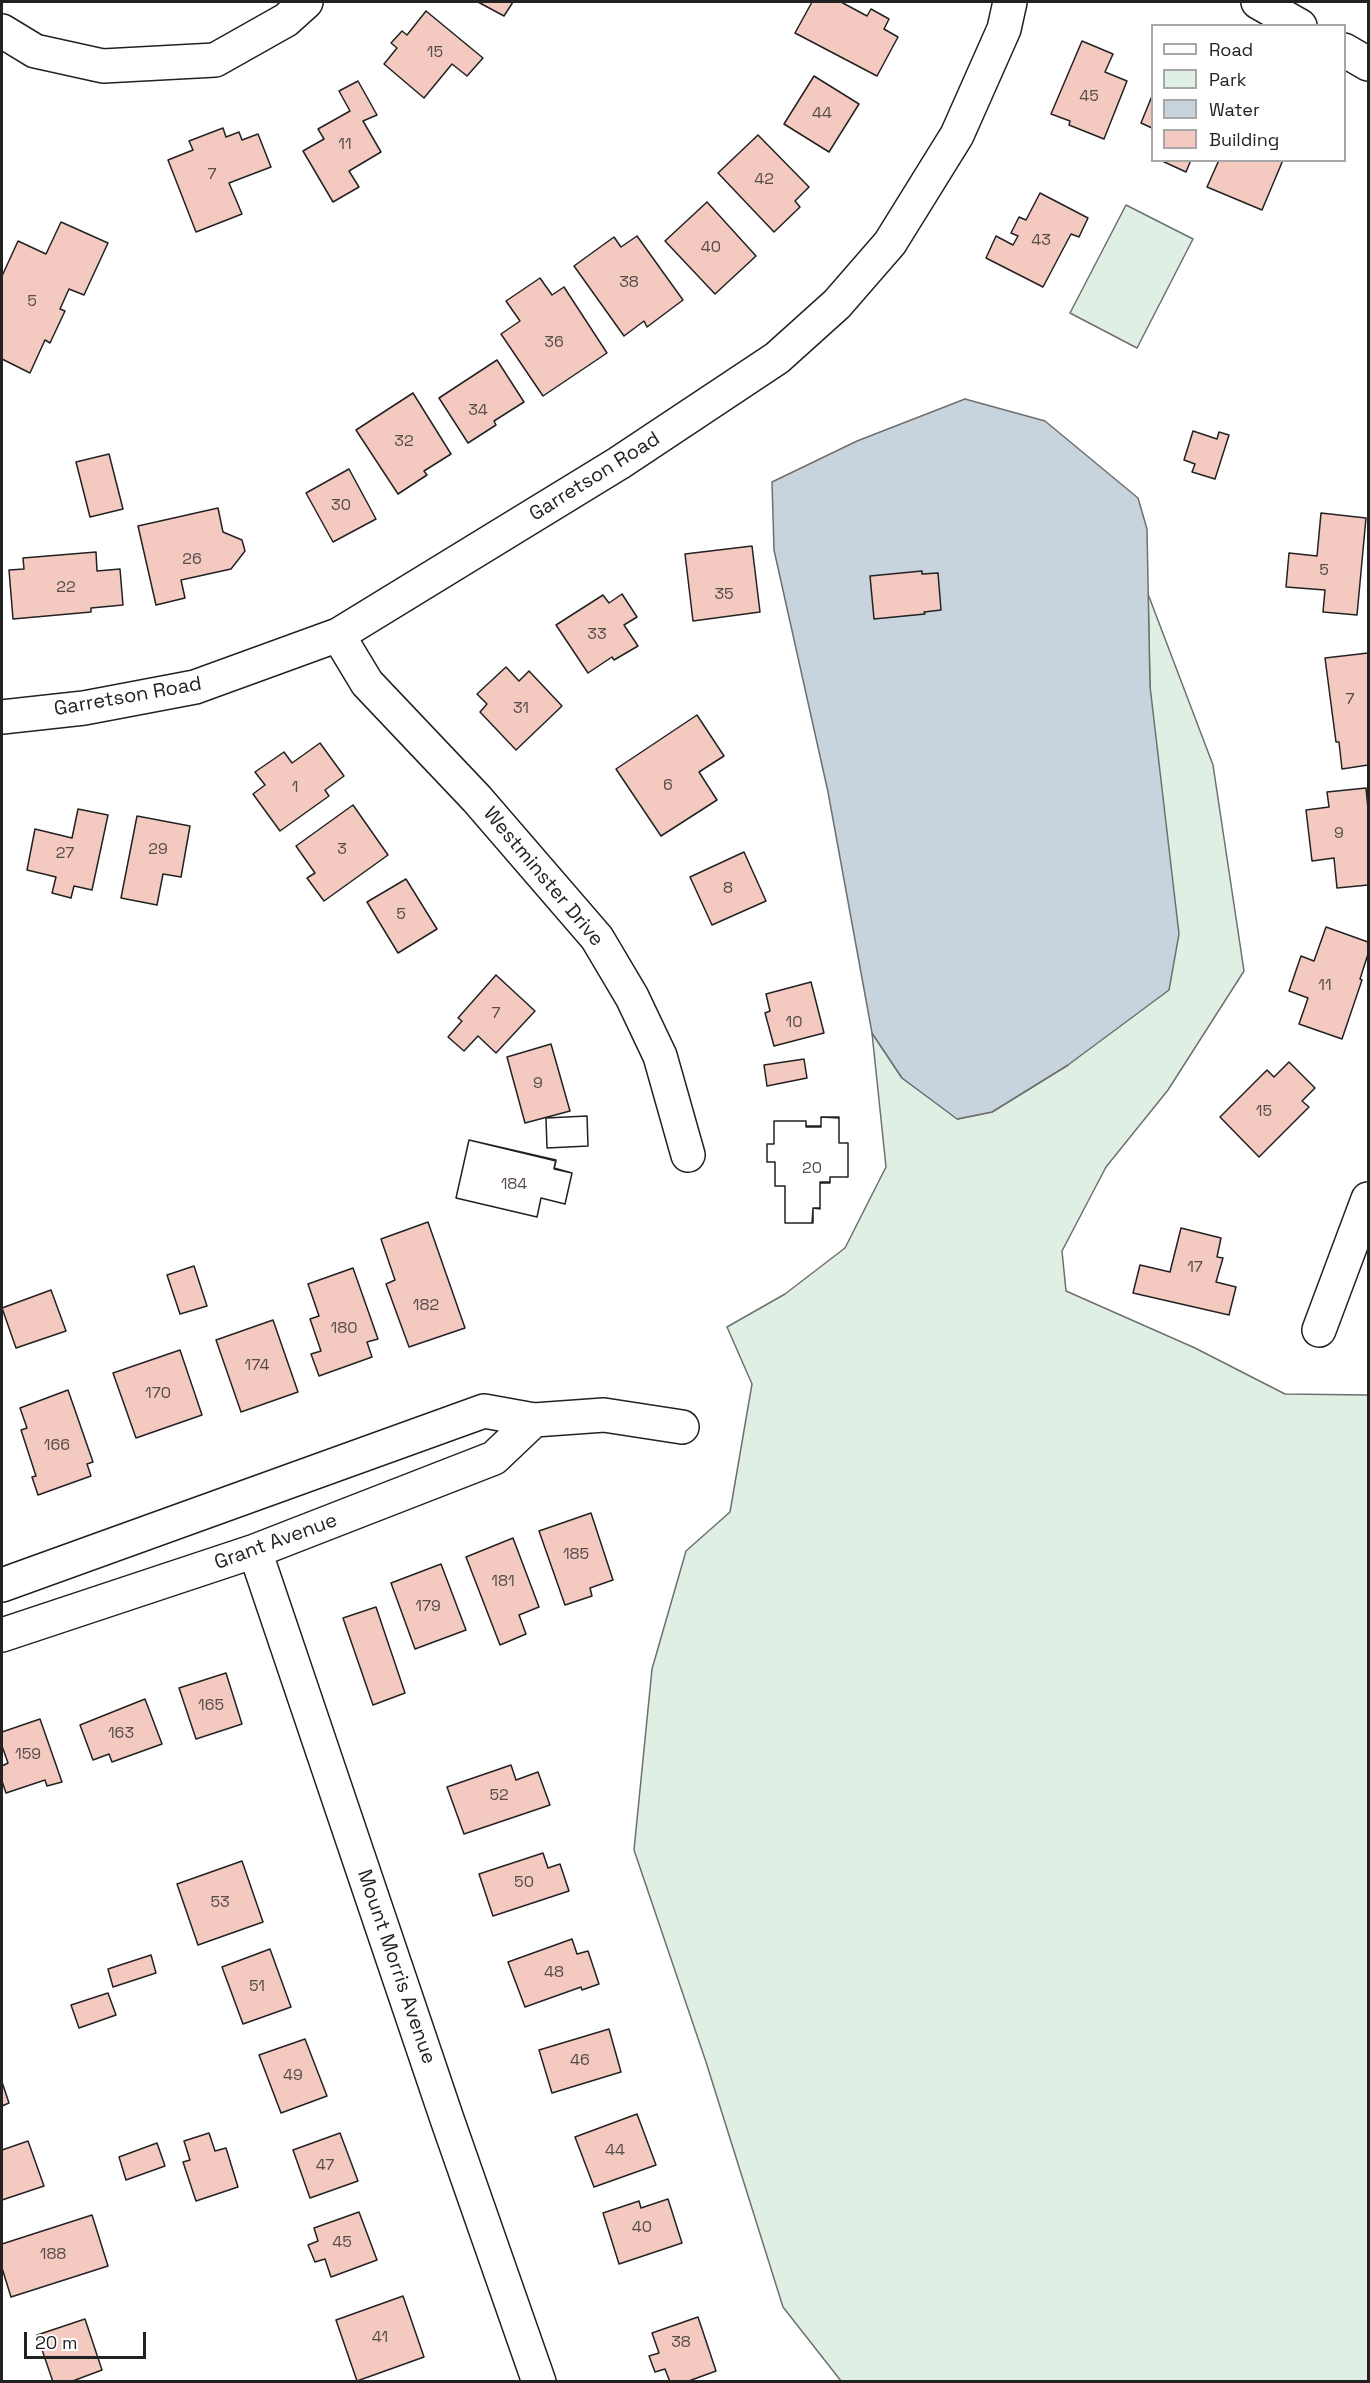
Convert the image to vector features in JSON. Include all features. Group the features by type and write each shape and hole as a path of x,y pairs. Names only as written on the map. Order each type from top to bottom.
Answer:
{"street":[{"path":"2,31 35,51 104,66 214,60 286,20 306,2"},
{"name":"Garretson Road","path":"2,717 84,708 195,687 338,635 619,463 768,365 837,304 890,243 957,135 1004,29 1010,2"},
{"path":"1258,2 1296,24"},
{"path":"1346,51 1368,64"},
{"name":"Westminster Drive","path":"338,635 367,683 477,799 597,938 632,997 660,1056 688,1155"},
{"path":"1319,1330 1368,1198"},
{"path":"2,1585 484,1411 534,1420 604,1415 682,1427"},
{"name":"Grant Avenue","path":"2,1635 255,1551 494,1458 534,1420"},
{"name":"Mount Morris Avenue","path":"255,1551 443,2108 539,2382"}],"green space":[{"path":"1126,205 1193,239 1137,348 1070,313"},
{"path":"1148,594 1213,765 1244,971 1168,1090 1106,1167 1062,1251 1066,1291 1195,1348 1285,1394 1368,1395 1368,2381 841,2381 783,2307 706,2062 634,1850 652,1669 686,1551 730,1512 752,1384 727,1327 785,1294 845,1248 886,1167 872,1033 902,1078 958,1119 992,1112 1068,1065 1150,686"}],"water":[{"path":"965,399 1045,421 1138,498 1147,529 1150,686 1179,934 1169,990 1068,1065 992,1112 957,1119 902,1078 872,1033 828,792 774,550 772,482 857,441"}],"building":[{"path":"478,2 513,2 504,16"},
{"path":"812,2 841,2 867,16 871,9 889,19 884,29 898,37 877,76 795,33"},
{"path":"426,11 483,58 467,76 452,64 424,98 384,64 397,48 391,43 402,31 407,35"},
{"path":"1082,41 1113,54 1105,72 1127,81 1104,139 1069,125 1070,121 1051,114"},
{"path":"814,76 859,104 829,152 784,124"},
{"path":"358,81 377,115 363,121 381,152 349,171 359,187 333,202 303,151 324,139 318,129 350,111 339,91"},
{"path":"1151,98 1151,128 1141,123"},
{"path":"223,128 226,137 239,132 242,140 258,134 271,167 229,183 242,214 196,232 168,160 193,150 189,141"},
{"path":"758,135 809,187 795,201 800,207 774,232 718,173"},
{"path":"1164,162 1190,162 1186,172"},
{"path":"1218,162 1282,162 1262,210 1207,187"},
{"path":"1040,193 1088,218 1079,237 1071,234 1043,287 986,258 996,236 1013,245 1018,236 1011,233 1019,217 1026,220"},
{"path":"707,202 756,256 715,294 665,241"},
{"path":"61,222 108,243 84,295 69,289 60,309 65,311 50,343 45,340 30,373 2,359 2,276 18,241 46,254"},
{"path":"637,236 683,300 647,327 644,321 624,336 574,266 614,237 621,247"},
{"path":"540,278 552,295 564,287 607,353 543,396 501,334 520,321 506,301"},
{"path":"497,360 524,402 494,421 496,425 468,443 439,398"},
{"path":"413,393 451,454 424,471 427,475 398,494 356,430"},
{"path":"1193,431 1217,439 1219,432 1229,435 1215,479 1192,472 1195,464 1184,460"},
{"path":"109,454 123,509 90,517 76,462"},
{"path":"349,469 376,519 333,542 306,493"},
{"path":"218,508 223,532 242,540 245,551 231,569 181,580 185,598 156,605 138,526"},
{"path":"1321,513 1366,518 1357,615 1323,612 1325,590 1286,587 1289,553 1317,556"},
{"path":"752,546 760,612 693,621 685,554"},
{"path":"96,552 97,571 120,569 123,605 91,608 91,612 13,619 9,570 24,569 23,558"},
{"path":"922,571 922,574 938,573 941,610 924,612 925,614 874,619 870,576"},
{"path":"622,594 637,617 624,625 638,646 614,660 612,657 588,673 556,625 603,595 609,603"},
{"path":"1368,653 1368,765 1342,769 1339,742 1336,742 1325,658"},
{"path":"506,667 519,681 529,671 562,706 516,750 480,712 487,704 477,694"},
{"path":"697,715 724,756 699,772 717,800 661,836 616,769"},
{"path":"320,743 344,776 325,790 329,796 280,831 253,794 265,785 255,772 284,752 292,763"},
{"path":"1366,788 1368,885 1337,888 1334,858 1312,861 1306,810 1329,807 1327,792"},
{"path":"353,805 388,855 324,901 307,878 315,873 296,846"},
{"path":"78,809 108,815 92,890 74,886 71,898 52,893 56,877 27,870 35,829 72,838"},
{"path":"137,816 190,826 181,877 163,874 157,905 121,898"},
{"path":"744,852 766,901 712,925 690,877"},
{"path":"406,879 437,929 398,953 367,902"},
{"path":"1326,927 1368,942 1368,954 1360,979 1362,980 1342,1039 1299,1024 1308,998 1289,991 1301,956 1314,961"},
{"path":"496,975 535,1011 496,1053 478,1036 464,1051 448,1037 462,1021 458,1018"},
{"path":"811,982 824,1033 774,1046 765,1013 770,1011 766,994"},
{"path":"551,1044 570,1111 525,1123 507,1057"},
{"path":"804,1059 807,1078 767,1086 764,1065"},
{"path":"1289,1062 1315,1088 1302,1101 1309,1107 1259,1157 1220,1117 1267,1070 1274,1077"},
{"path":"587,1116 588,1146 547,1148 546,1118"},
{"path":"587,1116 588,1146 547,1148 546,1118"},
{"path":"821,1117 839,1117 839,1143 848,1143 848,1177 830,1177 830,1182 820,1182 820,1208 813,1208 812,1223 785,1223 785,1186 775,1186 775,1162 767,1162 767,1144 774,1144 774,1121 806,1121 806,1126 821,1126"},
{"path":"821,1117 839,1118 839,1143 848,1143 848,1177 830,1177 830,1183 820,1183 820,1209 813,1208 813,1223 785,1223 785,1186 775,1186 775,1162 767,1162 767,1144 774,1144 774,1121 806,1121 806,1127 821,1127"},
{"path":"469,1140 556,1160 554,1168 572,1173 565,1204 541,1198 537,1217 456,1198"},
{"path":"469,1140 556,1161 554,1169 572,1173 565,1204 541,1198 537,1217 456,1198"},
{"path":"428,1222 465,1328 409,1347 386,1284 395,1280 381,1239"},
{"path":"1181,1228 1221,1238 1217,1257 1223,1258 1216,1282 1236,1287 1229,1315 1133,1293 1140,1265 1170,1272"},
{"path":"194,1266 207,1306 180,1314 167,1275"},
{"path":"353,1268 378,1339 367,1342 372,1357 319,1376 311,1354 321,1351 310,1319 319,1316 308,1284"},
{"path":"51,1290 66,1331 16,1348 2,1308"},
{"path":"273,1320 298,1392 241,1412 216,1340"},
{"path":"180,1350 202,1415 136,1438 113,1373"},
{"path":"68,1390 93,1462 87,1464 91,1476 38,1495 32,1477 36,1476 21,1430 27,1428 20,1408"},
{"path":"591,1513 613,1580 590,1588 592,1596 565,1605 539,1531"},
{"path":"513,1538 539,1607 519,1615 526,1634 500,1645 466,1557"},
{"path":"441,1564 466,1630 415,1649 391,1583"},
{"path":"376,1607 405,1693 373,1705 343,1618"},
{"path":"226,1673 242,1724 196,1739 179,1688"},
{"path":"145,1699 162,1744 112,1762 109,1754 93,1760 80,1725"},
{"path":"40,1719 62,1782 47,1786 45,1780 6,1793 2,1781 2,1766 8,1763 2,1746 2,1732"},
{"path":"511,1765 516,1780 538,1772 550,1805 464,1834 447,1787"},
{"path":"543,1853 548,1868 560,1864 569,1891 493,1916 479,1874"},
{"path":"242,1861 263,1922 198,1945 177,1884"},
{"path":"572,1939 577,1954 588,1951 599,1984 582,1990 581,1987 525,2007 508,1962"},
{"path":"270,1949 291,2007 243,2024 222,1967"},
{"path":"151,1955 156,1973 113,1987 108,1969"},
{"path":"108,1993 116,2015 79,2028 71,2005"},
{"path":"609,2029 621,2072 552,2093 539,2050"},
{"path":"305,2039 327,2096 281,2113 259,2055"},
{"path":"2,2082 9,2103 2,2106"},
{"path":"637,2114 656,2165 594,2187 575,2137"},
{"path":"209,2133 215,2151 226,2148 238,2187 196,2201 183,2162 190,2160 184,2141"},
{"path":"340,2133 358,2181 310,2198 293,2150"},
{"path":"28,2141 44,2186 2,2200 2,2150"},
{"path":"157,2143 165,2166 126,2180 119,2157"},
{"path":"668,2199 682,2243 619,2264 603,2213 639,2201 641,2208"},
{"path":"359,2212 377,2260 331,2277 325,2259 315,2262 308,2245 318,2241 314,2228"},
{"path":"92,2215 108,2266 11,2297 2,2268 2,2244"},
{"path":"403,2296 424,2357 357,2381 336,2320"},
{"path":"698,2317 716,2371 686,2382 670,2382 665,2369 655,2372 649,2356 659,2353 652,2333"},
{"path":"85,2319 102,2370 70,2382 53,2382 37,2335"}]}
